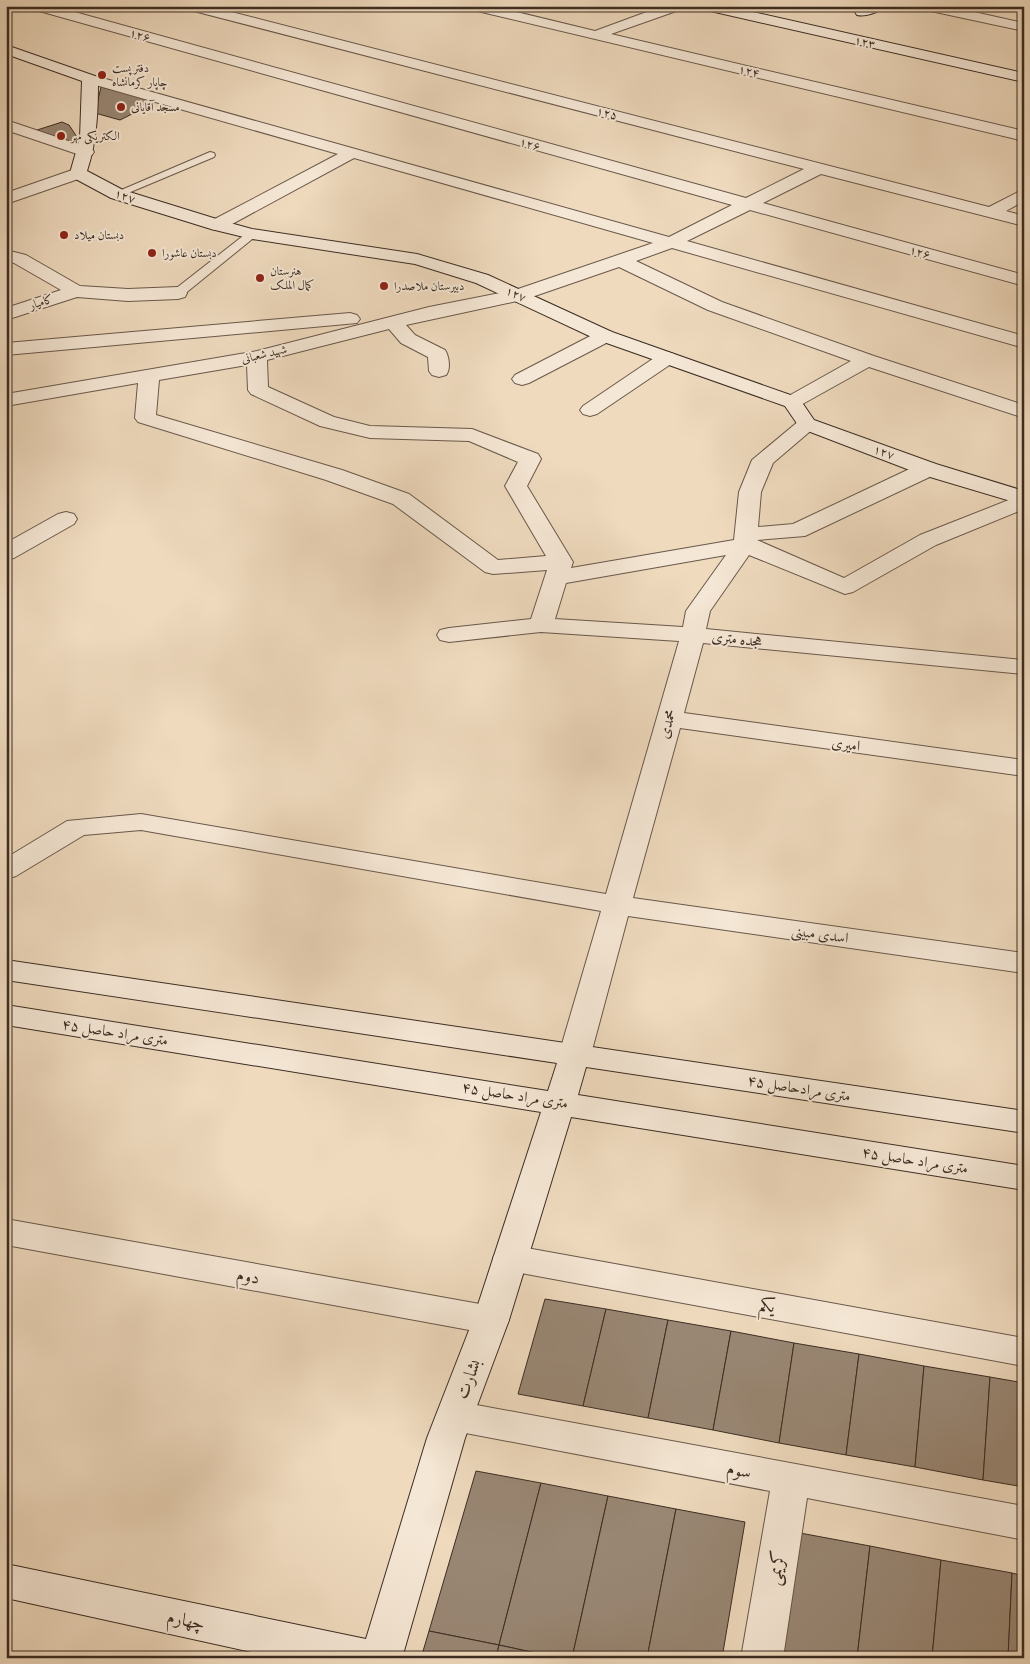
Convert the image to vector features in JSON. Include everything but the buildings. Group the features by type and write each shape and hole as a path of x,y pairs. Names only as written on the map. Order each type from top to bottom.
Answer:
{"street":[{"name":"۱۲۶","path":"37,6 1024,281"},
{"name":"۱۲۵","path":"190,6 1024,221"},
{"name":"۱۲۴","path":"473,6 1024,136"},
{"path":"596,35 677,6"},
{"name":"۱۲۳","path":"706,6 1024,78"},
{"path":"862,12 878,6"},
{"path":"926,6 1024,27"},
{"path":"6,49 90,79 1024,342"},
{"path":"6,199 78,173 86,152 90,128 90,79"},
{"path":"6,125 86,152"},
{"path":"217,225 352,153"},
{"name":"شهید شعبانی","path":"6,400 257,357 429,312 518,295 670,243 750,205 820,168"},
{"name":"۱۲۷","path":"78,173 117,194 217,225 252,234 417,259 482,279 605,336 792,402"},
{"path":"992,212 1024,194"},
{"path":"6,255 20,259 76,290 128,295 178,293"},
{"path":"620,260 715,306 867,360 1024,412"},
{"name":"کامیار","path":"6,314 76,290"},
{"path":"6,349 429,312"},
{"path":"394,322 408,339 438,354 439,371"},
{"path":"522,378 605,336"},
{"path":"257,357 258,390 328,422 370,432 472,435 530,459 516,486 558,570 541,625"},
{"path":"590,410 667,358"},
{"path":"745,539 750,492 763,460 807,424 792,402 867,360"},
{"path":"149,376 145,418 334,475 400,499 493,567 558,570 798,531 928,468"},
{"name":"۱۲۷","path":"807,424 928,468 1024,499"},
{"path":"745,539 845,588 928,540 1024,499"},
{"path":"6,553 66,519"},
{"name":"محمدی","path":"561,1103 693,635 698,611 745,539"},
{"name":"هجده متری","path":"449,635 541,625 693,635 1024,667"},
{"name":"امیری","path":"669,720 1024,768"},
{"name":"اسدی مبینی","path":"6,870 77,827 141,822 617,905 1024,963"},
{"path":"6,970 575,1054"},
{"name":"۴۵ متری مراد حاصل","path":"6,1015 1024,1178"},
{"name":"۴۵ متری مرادحاصل","path":"575,1054 1024,1122"},
{"name":"بشارت","path":"381,1658 454,1416 491,1320 561,1103"},
{"name":"دوم","path":"6,1232 491,1320"},
{"name":"یکم","path":"510,1258 1024,1352"},
{"name":"سوم","path":"454,1416 1024,1522"},
{"name":"کریمی","path":"762,1658 791,1479"},
{"name":"چهارم","path":"6,1581 366,1658"}],"lane":[{"path":"117,194 210,155"},
{"path":"178,293 252,234"}],"place":[{"name":"دفتر پست چاپار کرمانشاه","path":"102,75"},
{"name":"مسجد آقایانی","path":"121,107"},
{"name":"الکتریکی مهر","path":"61,136"},
{"name":"دبستان میلاد","path":"64,235"},
{"name":"دبستان عاشورا","path":"152,253"},
{"name":"هنرستان کمال الملک","path":"260,278"},
{"name":"دبیرستان ملاصدرا","path":"384,286"}]}
